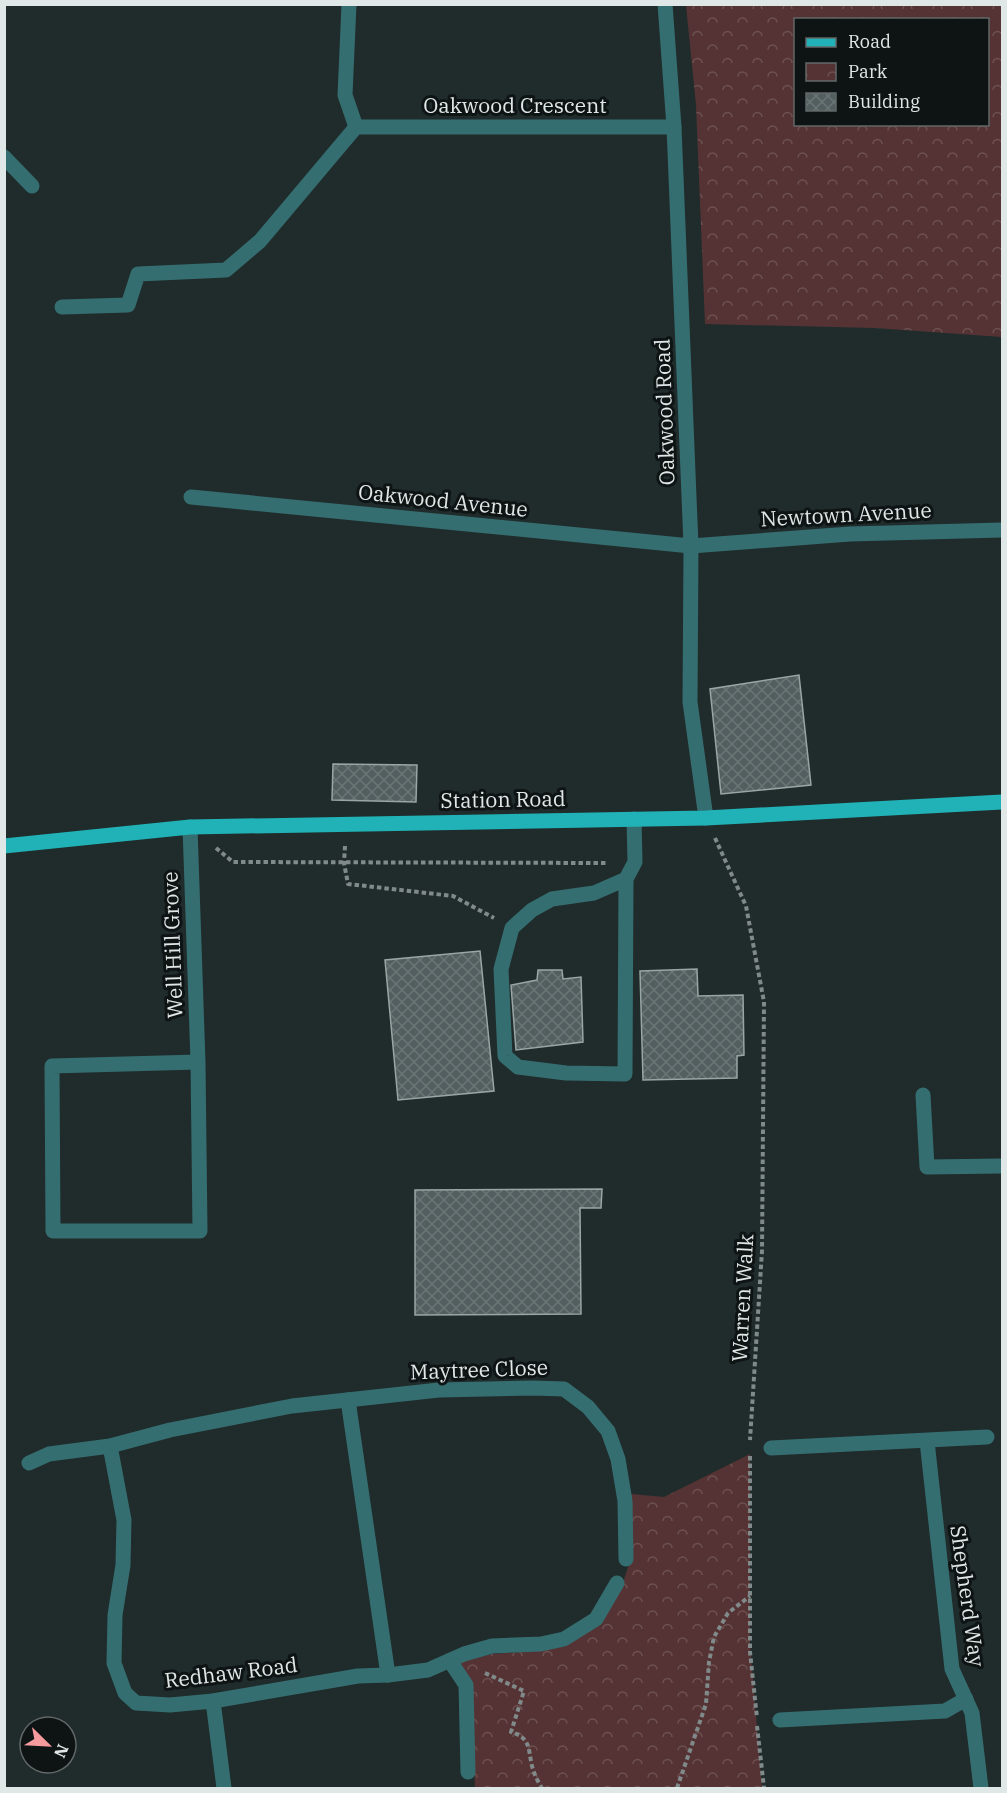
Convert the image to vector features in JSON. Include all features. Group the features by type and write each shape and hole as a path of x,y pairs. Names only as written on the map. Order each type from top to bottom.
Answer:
{"main road":[{"name":"Station Road","path":"4,846 190,827 706,818 1002,802"}],"street":[{"path":"62,307 128,305 138,274 226,270 260,242 356,127 345,95 350,4"},
{"name":"Oakwood Road","path":"665,4 674,127 691,546 690,702 706,818"},
{"name":"Oakwood Crescent","path":"356,127 674,127"},
{"path":"4,157 32,186"},
{"name":"Oakwood Avenue","path":"191,497 691,546"},
{"name":"Newtown Avenue","path":"691,546 849,534 1002,530"},
{"path":"626,879 594,894 552,900 532,909 512,928 501,969 505,1056 518,1066 566,1073 625,1074 626,879 635,862 634,819"},
{"name":"Well Hill Grove","path":"190,827 198,1062 200,1231 53,1231 52,1066 198,1062"},
{"path":"923,1095 927,1167 1002,1166"},
{"name":"Maytree Close","path":"29,1463 57,1453 110,1446 170,1430 292,1406 439,1390 564,1389 588,1407 608,1431 618,1459 625,1501 626,1559"},
{"path":"348,1400 388,1675"},
{"path":"771,1448 987,1437"},
{"name":"Shepherd Way","path":"927,1441 952,1669 972,1713 981,1788"},
{"name":"Redhaw Road","path":"110,1446 124,1520 123,1565 115,1614 114,1664 125,1693 136,1703 170,1705 213,1701 358,1676 428,1670 457,1657"},
{"path":"468,1772 466,1685 457,1657 492,1646 541,1644 564,1639 596,1619 617,1583"},
{"path":"780,1720 945,1711 966,1699"},
{"path":"213,1701 224,1788"}],"path":[{"name":"Warren Walk","path":"706,818 746,906 764,1002 762,1251 750,1445"},
{"path":"190,827 233,862 635,862"},
{"path":"345,863 348,884 453,896 512,928"},
{"path":"750,1454 750,1652 764,1788"},
{"path":"677,1788 706,1704 709,1662 714,1637 728,1613 750,1596"},
{"path":"457,1657 470,1666 524,1691 511,1732 519,1734 529,1745 532,1769 542,1788"}],"green space":[{"path":"686,5 1002,5 1002,337 875,328 705,324 696,105"},
{"path":"750,1454 750,1643 762,1788 475,1788 472,1712 457,1663 492,1654 538,1651 566,1646 622,1586 631,1558 631,1494 664,1497"}],"building":[{"path":"799,675 811,785 721,794 710,689"},
{"path":"333,764 417,765 416,802 332,800"},
{"path":"480,951 494,1091 398,1100 385,960"},
{"path":"697,969 698,996 743,995 744,1055 737,1056 737,1078 643,1080 640,971"},
{"path":"538,970 562,970 563,979 581,977 583,1042 516,1050 511,985 537,980"},
{"path":"602,1189 601,1208 580,1208 581,1314 415,1315 415,1190"}]}
